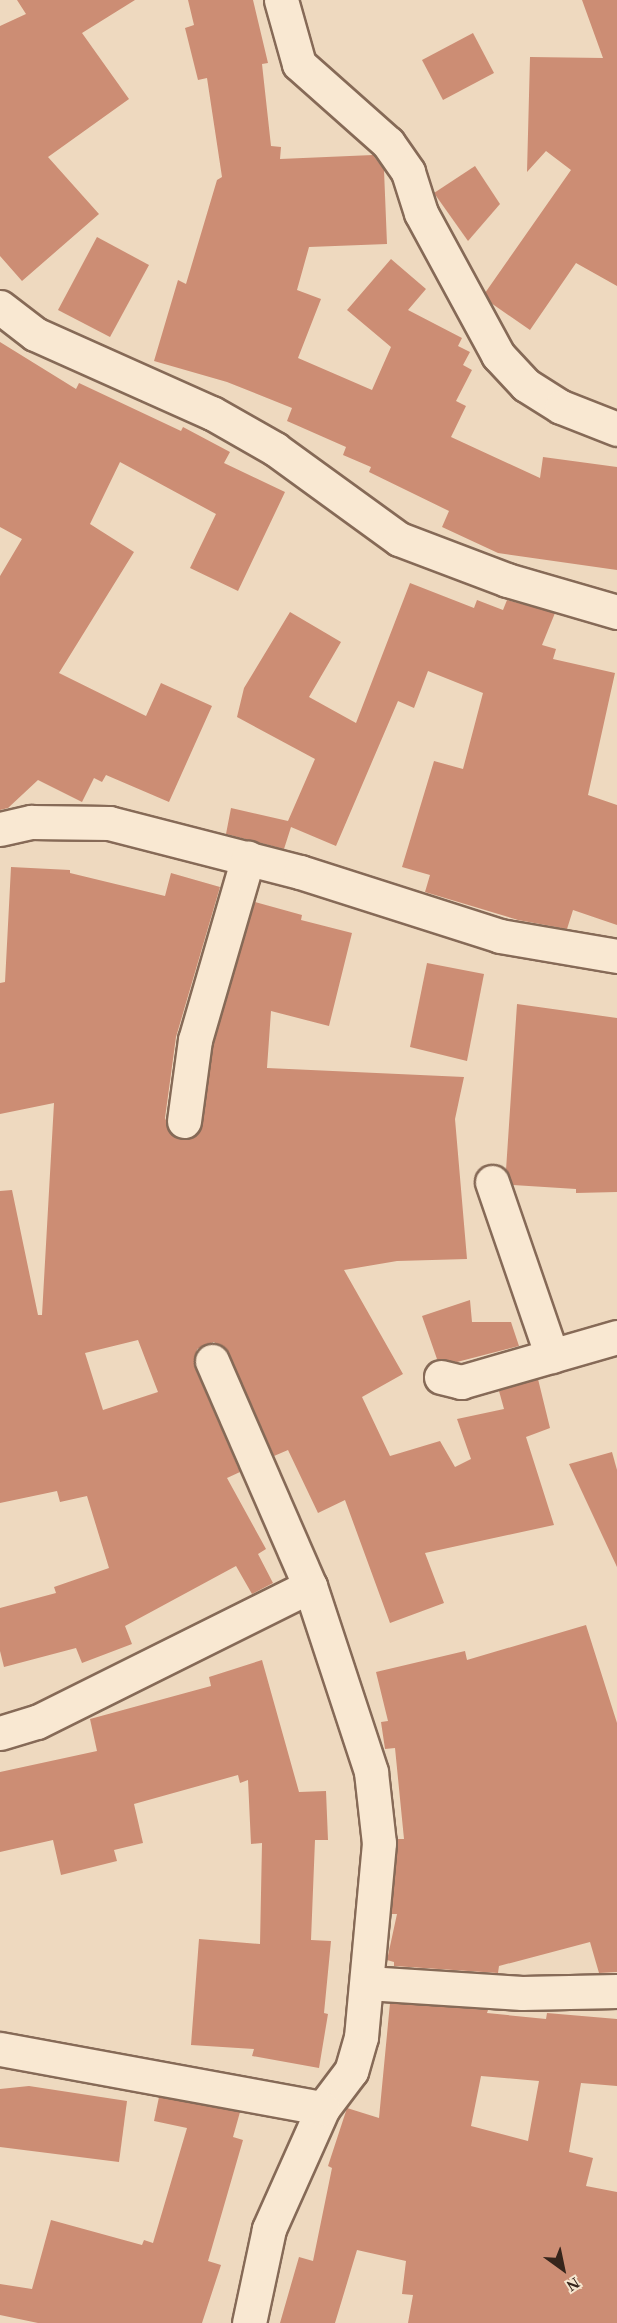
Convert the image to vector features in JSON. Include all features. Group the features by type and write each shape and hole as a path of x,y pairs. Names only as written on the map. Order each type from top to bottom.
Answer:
{"street":[{"path":"281,0 299,64 388,143 408,172 422,213 498,355 526,385 552,401 617,429"},
{"path":"0,307 35,334 212,413 266,444 399,538 507,580 617,612"},
{"path":"0,829 31,822 109,823 248,858 500,936 617,956"},
{"path":"184,1120 195,1040 248,858"},
{"path":"492,1182 552,1356"},
{"path":"441,1377 461,1382 617,1337"},
{"path":"212,1362 310,1586 371,1772 379,1842 361,2037 351,2071 323,2108 269,2229 249,2323"},
{"path":"0,1733 37,1722 310,1586"},
{"path":"367,1983 522,1993 617,1991"},
{"path":"0,2049 323,2108"}],"building":[{"path":"17,0 135,0 82,33 129,99 48,157 99,214 22,281 0,256 0,26 26,14"},
{"path":"188,0 253,0 268,63 262,64 271,146 281,147 280,159 373,155 384,170 387,244 309,247 297,290 321,299 298,358 372,390 391,347 347,310 391,259 426,289 408,310 462,338 458,346 470,352 463,365 472,370 456,401 466,406 451,437 540,478 543,457 617,467 617,570 498,553 442,527 449,511 369,472 371,467 343,455 346,447 287,421 292,408 227,382 154,361 178,280 186,284 217,180 222,177 207,78 198,80 185,28 194,25"},
{"path":"582,0 617,0 617,286 576,263 530,330 491,303 485,293 571,170 546,151 527,172 530,57 603,58"},
{"path":"473,33 494,73 443,100 422,60"},
{"path":"475,166 500,204 468,241 434,193"},
{"path":"97,237 149,265 110,337 58,310"},
{"path":"0,342 76,389 79,383 181,431 183,427 230,452 224,463 285,492 238,591 190,568 216,514 120,462 90,524 134,552 59,673 146,716 161,683 212,706 169,802 106,775 102,782 94,778 82,802 38,780 8,808 0,810 0,576 22,539 0,527"},
{"path":"410,583 474,608 477,600 503,610 507,600 555,613 542,645 556,649 553,659 615,673 588,795 617,805 617,925 573,910 567,929 518,920 425,892 430,875 402,867 434,761 463,769 483,693 428,671 414,708 398,701 336,846 291,827 284,849 226,834 231,808 288,821 315,759 237,717 244,688 290,612 341,642 309,697 356,723"},
{"path":"11,867 70,870 70,873 165,896 171,873 220,887 176,1037 165,1118 173,1136 192,1138 202,1124 213,1044 255,902 302,915 301,920 352,933 329,1026 271,1011 267,1068 464,1077 455,1119 467,1259 397,1261 344,1270 403,1374 362,1397 390,1456 440,1441 455,1467 471,1459 457,1419 504,1409 499,1391 538,1379 550,1428 526,1437 554,1525 425,1553 444,1603 390,1623 345,1500 318,1513 288,1450 274,1456 229,1354 214,1342 197,1349 195,1368 240,1472 227,1478 266,1549 258,1554 273,1583 252,1594 236,1566 125,1626 132,1644 82,1663 76,1648 4,1667 0,1651 0,1608 56,1593 54,1587 109,1568 87,1496 60,1502 57,1491 0,1503 0,1191 12,1190 38,1315 42,1315 54,1103 0,1114 0,983 5,982","holes":["138,1340 158,1392 103,1410 85,1353"]},
{"path":"427,963 484,974 467,1061 410,1047"},
{"path":"517,1004 617,1018 617,1192 576,1193 576,1189 513,1185 506,1170"},
{"path":"470,1300 472,1322 511,1322 519,1346 457,1362 437,1359 422,1316"},
{"path":"612,1452 617,1470 617,1567 569,1464"},
{"path":"586,1625 617,1723 617,1972 599,1973 590,1942 499,1966 498,1973 394,1966 394,1962 387,1960 397,1914 391,1914 397,1839 404,1839 395,1748 385,1749 381,1722 388,1721 376,1672 465,1651 467,1660"},
{"path":"262,1660 299,1792 326,1791 328,1840 315,1840 311,1940 331,1941 324,2013 328,2014 319,2068 252,2056 254,2049 191,2045 199,1939 260,1944 262,1843 251,1844 248,1780 240,1783 238,1775 134,1804 143,1843 114,1850 117,1861 61,1875 53,1840 0,1852 0,1772 97,1751 90,1719 211,1686 209,1677"},
{"path":"390,2003 488,2010 487,2013 546,2019 547,2013 617,2019 617,2086 581,2083 569,2152 593,2158 586,2186 617,2192 617,2323 408,2323 413,2295 402,2294 406,2261 357,2250 335,2323 280,2323 299,2257 313,2261 332,2168 328,2166 347,2108 379,2118","holes":["481,2076 539,2081 528,2141 471,2126"]},
{"path":"29,2086 127,2101 119,2162 0,2147 0,2089"},
{"path":"159,2097 240,2112 233,2137 243,2140 208,2261 221,2265 202,2323 38,2323 0,2315 0,2284 32,2289 51,2220 142,2245 144,2240 153,2243 187,2128 154,2121"}]}
